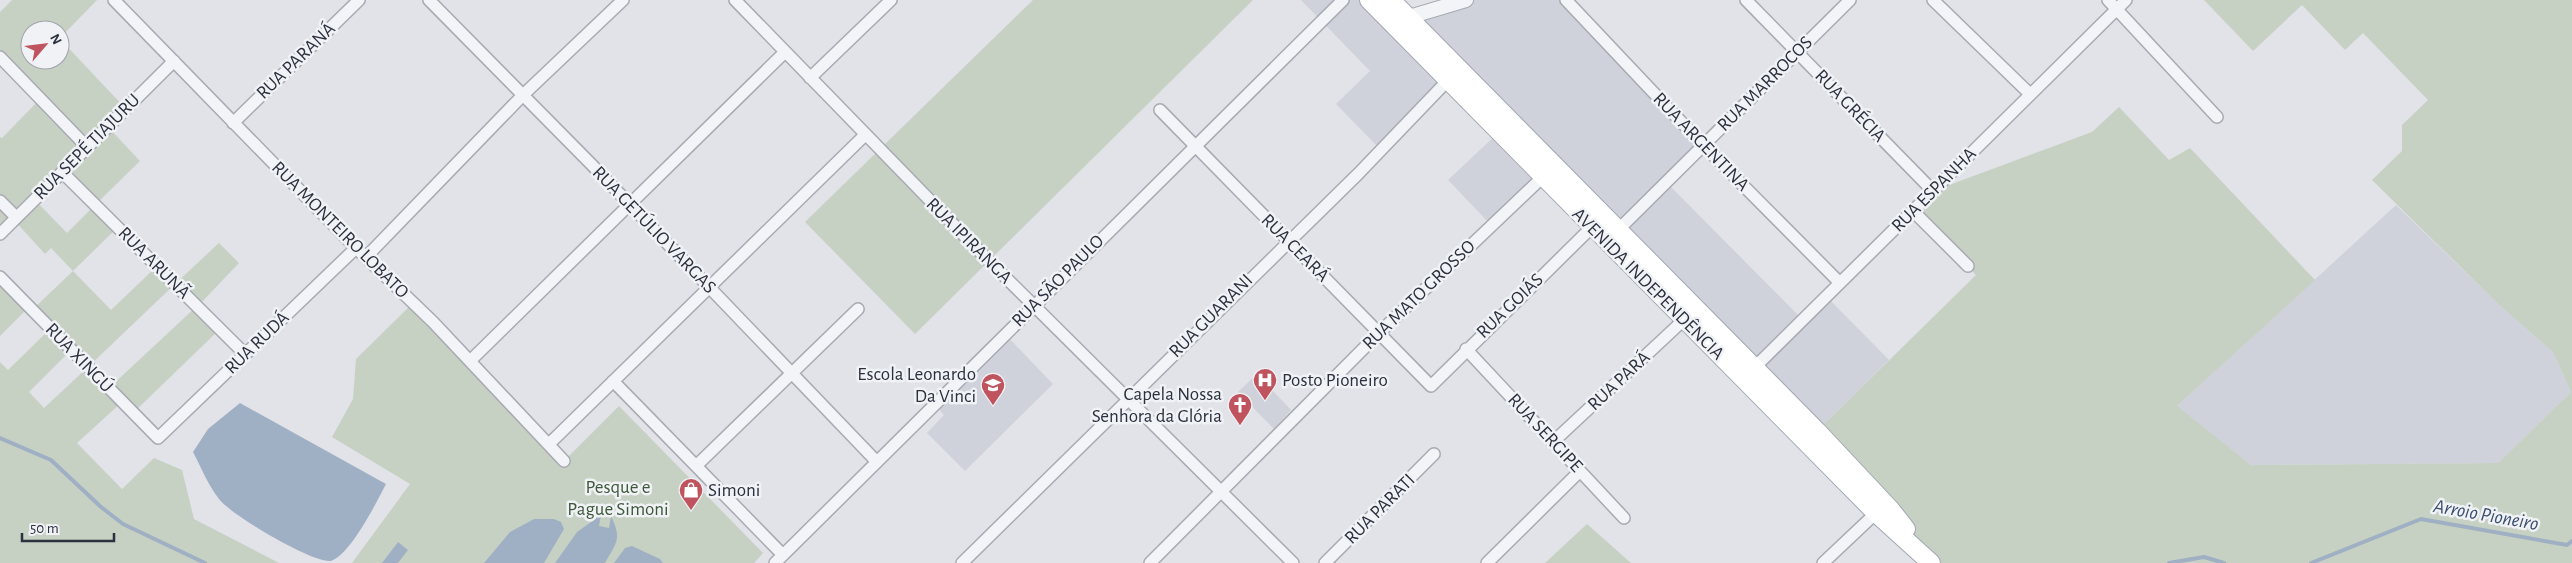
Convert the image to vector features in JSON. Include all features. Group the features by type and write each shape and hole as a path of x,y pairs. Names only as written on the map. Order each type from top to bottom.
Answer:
{"main road":[{"name":"AVENIDA INDEPENDÊNCIA","path":"1369,0 1391,23 1454,75 1775,400 1891,510 1932,563"},
{"name":"AVENIDA INDEPENDÊNCIA","path":"1391,0 1408,17 1454,75"},
{"name":"AVENIDA INDEPENDÊNCIA","path":"1549,171 1592,227 1612,236"},
{"name":"AVENIDA INDEPENDÊNCIA","path":"1775,400 1876,513 1932,563"}],"street":[{"name":"RUA MONTEIRO LOBATO","path":"114,0 356,248 470,361 564,460"},
{"name":"RUA PARANÁ","path":"234,123 359,0"},
{"name":"RUA GETÚLIO VARGAS","path":"429,0 877,462"},
{"path":"366,257 523,95 623,0"},
{"name":"RUA IPIRANGA","path":"735,0 1033,305 1293,563"},
{"path":"810,78 891,0"},
{"name":"RUA SÃO PAULO","path":"779,559 1033,305 1343,0"},
{"path":"1391,23 1466,0"},
{"name":"RUA ARGENTINA","path":"1566,0 1704,146 1839,282"},
{"name":"RUA GRÉCIA","path":"1746,0 1933,191"},
{"name":"RUA MARROCOS","path":"1612,236 1704,146 1796,51 1850,0"},
{"path":"1933,0 2030,94"},
{"path":"2108,0 2217,117"},
{"name":"RUA ESPANHA","path":"1748,373 2126,0"},
{"path":"470,361 785,52"},
{"path":"0,57 87,147"},
{"name":"RUA SEPÉ TIAJURU","path":"0,234 174,62"},
{"name":"RUA GUARANI","path":"962,563 1358,174 1454,75"},
{"name":"RUA CEARÁ","path":"1160,110 1287,242 1380,332 1431,386"},
{"path":"549,444 865,135"},
{"name":"RUA MATO GROSSO","path":"1150,563 1380,332 1549,171"},
{"name":"RUA ARUNÃ","path":"62,172 246,354"},
{"path":"0,201 16,217"},
{"path":"1913,211 1968,266"},
{"name":"RUA GOIÁS","path":"1431,386 1466,349 1592,227"},
{"name":"RUA RUDÁ","path":"158,438 356,248"},
{"name":"RUA XINGÚ","path":"0,277 158,438"},
{"path":"696,466 858,309"},
{"name":"RUA PARÁ","path":"1553,442 1690,314"},
{"name":"RUA SERGIPE","path":"1466,349 1624,518"},
{"path":"613,381 696,466 779,559"},
{"name":"RUA PARATI","path":"1325,563 1434,454"},
{"path":"1486,563 1580,471"},
{"path":"1823,563 1876,513"}],"shaded area":[{"path":"1301,0 1369,0 1448,81 1381,150 1336,104 1370,71"},
{"path":"1466,0 1566,0 1704,146 1667,183 1802,319 1826,296 1889,360 1817,431 1408,17"},
{"path":"1499,132 1543,177 1491,225 1448,180"},
{"path":"2396,205 2498,304 2553,352 2571,392 2498,463 2251,465 2176,407"},
{"name":"Escola Leonardo Da Vinci","path":"1005,334 1053,384 965,471 927,433 944,415 934,404"},
{"name":"Posto Pioneiro","path":"1257,374 1291,410 1274,429 1238,392"}],"green space":[{"path":"12,0 97,0 70,28 70,20 20,20 20,70 70,70 70,50 126,109 108,127 140,161 96,204 118,227 73,271 51,248 45,254 14,220 0,234 0,137 2,138 40,99 0,65 0,12","holes":["62,172 95,205 67,233 34,199"]},
{"path":"1033,0 1253,0 915,334 805,222"},
{"path":"2204,0 2572,0 2572,563 1932,563 1817,431 1976,275 1913,211 1933,191 2092,132 2119,107 2169,160 2190,148 2315,280 2177,406 2251,465 2498,463 2571,392 2553,352 2498,304 2372,180 2402,151 2402,125 2428,100 2363,33 2345,50 2302,5 2253,51"},
{"path":"219,243 239,263 198,306 220,329 133,413 122,402 77,443 122,489 154,458 182,470 194,519 279,563 0,563 0,362 8,370 50,329 32,310 73,271 111,310 157,266 175,284","holes":["175,284 197,306 109,388 88,367","71,350 88,367 44,408 29,392"]},
{"path":"0,277 29,307 0,336"},
{"name":"Pesque e Pague Simoni","path":"413,303 565,460 619,406 763,553 754,563 352,563 410,484 332,437 353,399 356,359"},
{"path":"1587,524 1631,563 1545,563"}],"water":[{"path":"240,403 386,484 355,539 347,549 331,561 321,560 290,546 239,516 219,499 208,482 193,452 208,429"},
{"path":"601,515 599,526 609,528 611,516 617,535 615,545 605,563 555,563 577,532"},
{"path":"534,519 554,519 561,522 564,529 544,563 484,563 510,532"},
{"path":"398,542 408,550 398,563 382,563"},
{"path":"632,546 660,559 663,563 614,563 625,548"}],"waterway":[{"path":"0,438 51,460 101,507 123,524 205,563"},
{"name":"Arroio Pioneiro","path":"2311,563 2421,519 2567,545 2572,541"},
{"name":"Arroio Pioneiro","path":"2169,563 2204,557 2224,563"}],"place":[{"name":"Posto Pioneiro","path":"1265,401"},
{"name":"Escola Leonardo Da Vinci","path":"993,406"},
{"name":"Capela Nossa Senhora da Glória","path":"1240,426"},
{"name":"Simoni","path":"691,511"}]}
